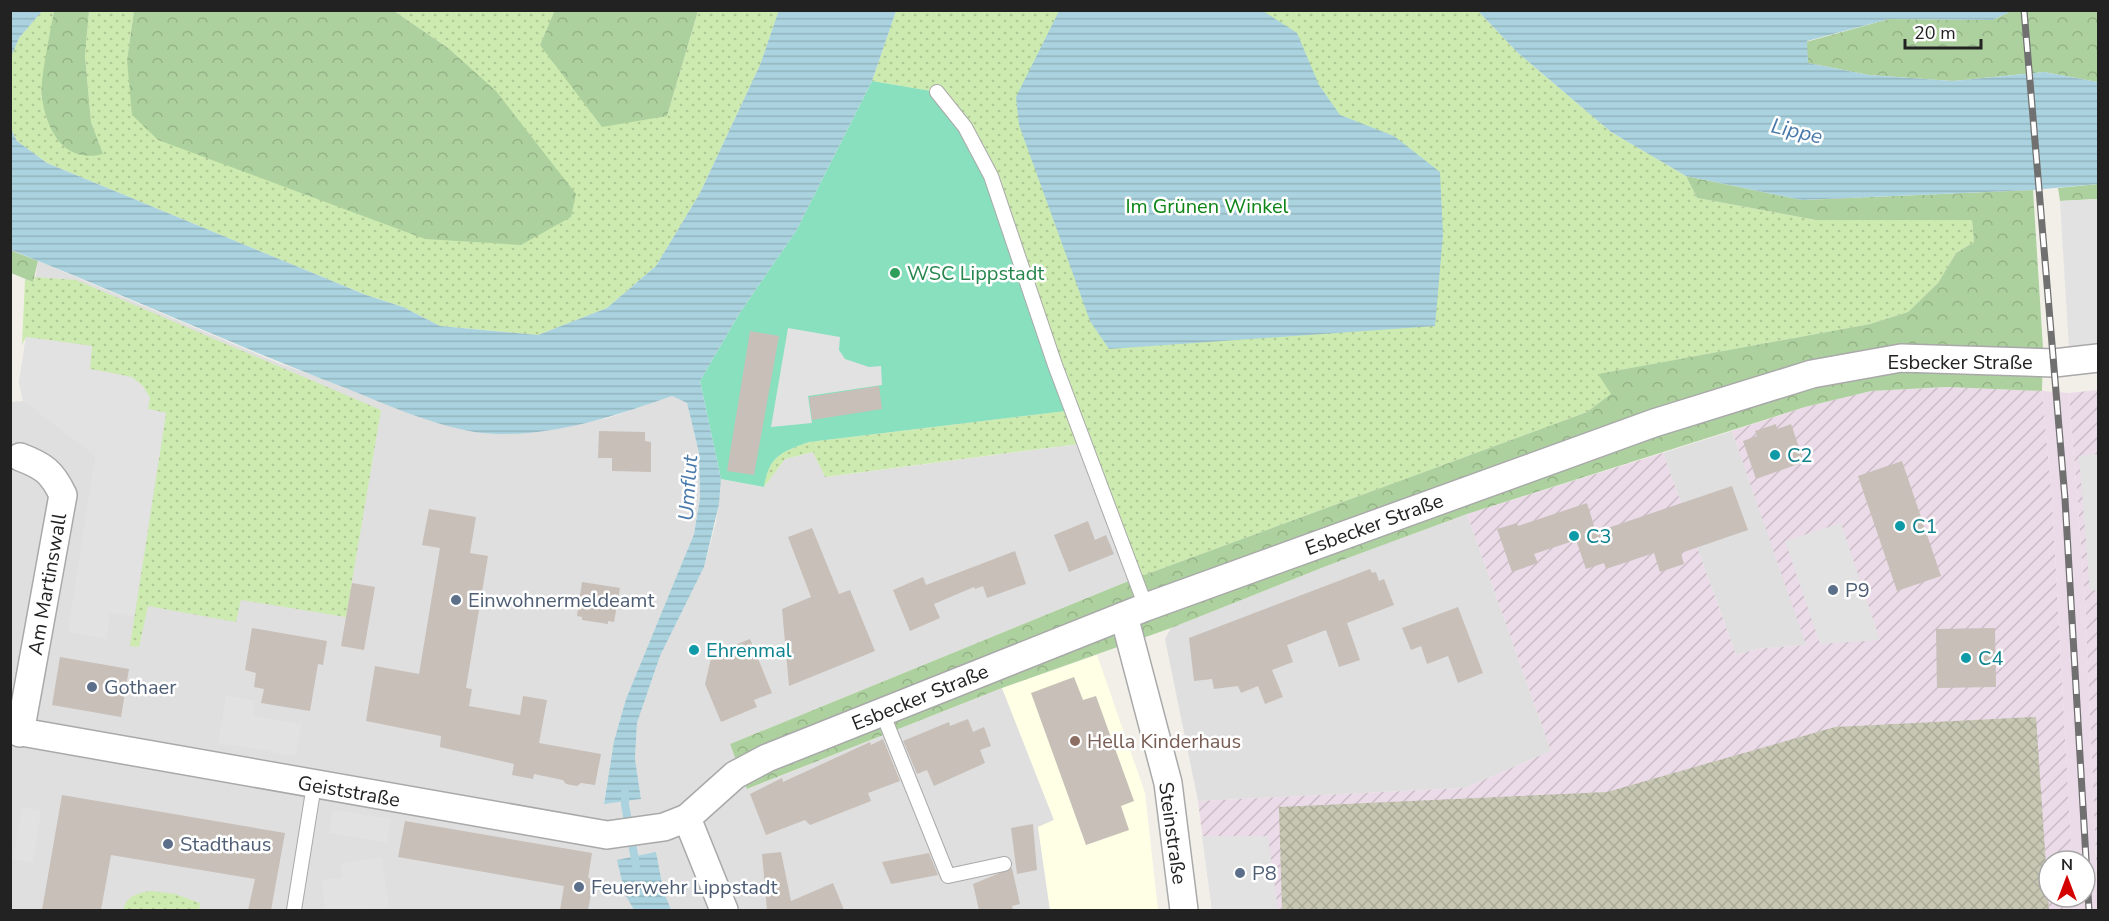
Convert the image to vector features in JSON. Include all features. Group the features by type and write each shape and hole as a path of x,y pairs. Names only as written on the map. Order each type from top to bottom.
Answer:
{"street":[{"name":"Esbecker Straße","path":"676,823 735,775 767,758 1135,611 1654,423 1812,374 1901,358 2054,363 2098,358"},
{"name":"Am Martinswall","path":"15,731 63,495 55,477 40,465 20,457"},
{"name":"Steinstraße","path":"1135,611 1168,783 1184,910"},
{"name":"Geiststraße","path":"15,731 606,835 676,823"},
{"path":"676,823 724,910"}],"lane":[{"path":"937,92 965,127 990,176 1055,365 1135,611"},
{"path":"882,712 948,876 1004,864"},
{"path":"294,910 314,785"}],"shaded area":[{"path":"2098,199 2098,345 2069,348 2060,201"},
{"path":"38,261 276,362 445,424 494,434 554,429 608,418 672,396 687,403 699,453 700,498 694,534 626,699 614,741 604,803 641,799 635,759 637,723 660,656 704,567 716,522 721,479 763,487 785,459 814,452 826,477 1086,443 1136,578 730,744 748,789 1002,688 1054,820 1038,827 1050,910 11,910 10,402 23,401 19,382"},
{"path":"788,328 840,337 839,350 845,359 869,367 881,366 882,385 808,396 812,423 771,427"},
{"path":"26,337 92,346 90,369 132,377 143,386 150,398 148,409 166,413 134,617 110,613 106,639 68,632 95,456 23,401 19,382"},
{"path":"1947,387 2042,391 2052,499 2071,849 2037,849 2037,909 2075,910 1212,910 1198,801 1465,788 1551,751 1467,514 1663,453 1736,655 1757,649 1806,645 1732,431 1805,407 1871,391"},
{"path":"2098,390 2098,910 2085,597 2069,393"},
{"path":"2042,391 2069,393 2085,597 2095,849 2071,849 2052,499"},
{"path":"1732,431 1807,645 1757,649 1736,655 1663,453"},
{"path":"2098,454 2098,590 2090,591 2079,456"},
{"path":"1467,514 1551,751 1465,788 1198,801 1165,639 1171,628 1329,565"},
{"name":"P9","path":"1841,523 1880,640 1820,644 1785,541"},
{"name":"Hella Kinderhaus","path":"1097,655 1145,793 1158,910 1050,910 1038,827 1054,820 1002,688"},
{"path":"226,695 255,701 253,716 302,724 296,756 218,743"},
{"path":"2036,717 2045,849 2037,849 2037,909 2049,910 1282,910 1279,807 1607,792 1835,727"},
{"path":"22,807 41,811 33,863 13,859"},
{"path":"333,810 391,819 387,842 329,833"},
{"name":"P8","path":"1202,836 1268,836 1278,910 1212,910"},
{"path":"382,858 389,908 325,910 322,880 342,878 340,863"},
{"path":"2097,886 2098,910 2075,910 2097,909"}],"green space":[{"path":"555,10 698,11 667,116 602,127 540,45"},
{"path":"42,11 54,11 41,97 102,154 91,122 85,56 89,11 134,11 127,60 158,140 193,151 448,48 394,11 555,11 540,45 667,116 698,11 779,11 760,65 700,193 656,266 607,308 538,335 440,326 403,307 366,295 47,163 17,141 11,129 10,57 19,38"},
{"path":"54,11 89,11 85,56 91,122 103,154 90,156 68,150 53,133 44,111 42,91 44,69"},
{"path":"134,11 394,11 448,48 496,91 576,194 571,217 521,245 425,239 158,140 132,115 127,60"},
{"name":"Im Grünen Winkel","path":"896,11 1478,11 1518,53 1611,132 1686,176 1697,198 1816,220 1972,220 1974,242 1956,253 1938,283 1908,312 1870,324 1599,374 1612,394 1587,412 1136,578 1086,443 825,477 813,452 785,459 764,487 769,468 778,457 784,452 809,442 1073,410 937,92 872,81"},
{"path":"2011,11 2098,11 2098,82 2044,72 1953,81 1869,75 1808,63 1806,42 1889,19 1993,20"},
{"name":"WSC Lippstadt","path":"872,81 937,92 991,176 1074,410 809,442 784,452 773,462 764,487 721,479 700,381 739,314 796,231"},
{"path":"1686,176 1802,200 2033,190 2043,348 2042,391 1947,387 1871,391 1805,407 1467,514 1329,565 1171,628 1002,688 747,789 730,744 1136,578 1587,412 1611,394 1598,374 1870,324 1908,312 1938,283 1956,253 1974,242 1972,220 1816,220 1697,198"},
{"path":"2098,184 2098,199 2060,201 2058,188"},
{"path":"10,250 38,261 33,282 11,273"},
{"path":"34,277 76,280 381,410 346,617 241,600 236,622 148,606 139,647 130,646 166,413 148,409 148,397 138,382 120,375 89,369 92,346 26,337 22,345 25,279 33,282"},
{"path":"151,891 175,894 200,903 199,910 123,910 127,901 133,896"}],"water":[{"path":"11,10 42,11 19,38 11,57"},
{"path":"779,10 896,11 872,81 796,231 739,314 700,381 721,479 719,504 704,567 660,656 637,723 635,759 641,799 604,804 614,741 626,699 694,534 700,498 699,453 687,403 672,396 629,411 562,428 540,432 495,434 437,423 301,371 11,250 11,129 17,141 47,163 366,295 403,307 440,326 538,335 607,308 656,266 700,193 760,65"},
{"path":"1059,11 1263,11 1297,33 1319,85 1340,115 1394,136 1440,172 1443,235 1435,326 1109,349 1090,321 1019,125 1016,97"},
{"name":"Lippe","path":"1478,11 2011,11 1993,20 1889,19 1807,41 1808,63 1869,75 1953,81 2044,72 2098,82 2098,184 2033,190 1802,200 1686,176 1611,132 1518,53"},
{"path":"656,852 663,889 671,910 634,910 625,894 617,860"}],"building":[{"path":"750,331 779,336 754,475 727,471"},
{"path":"879,386 882,409 812,420 809,397"},
{"name":"C2","path":"1776,424 1777,429 1791,424 1804,462 1756,479 1743,441 1757,436 1755,431"},
{"path":"599,431 645,432 645,441 651,442 651,472 612,471 612,458 598,458"},
{"name":"C1","path":"1902,461 1941,576 1897,591 1858,476"},
{"path":"1732,486 1748,530 1681,553 1684,564 1660,572 1654,553 1606,569 1604,563 1586,569 1576,540 1534,554 1538,563 1512,572 1497,529 1517,523 1518,526 1587,503 1596,532"},
{"path":"429,509 476,517 470,553 488,556 466,688 472,689 469,706 520,715 523,696 547,700 539,743 601,754 595,785 581,783 577,786 566,784 563,780 534,774 533,779 512,775 514,764 440,747 441,736 366,721 375,666 419,674 440,548 422,545"},
{"path":"1088,521 1095,540 1106,535 1114,554 1069,572 1054,535"},
{"path":"812,528 839,594 850,590 875,651 789,686 782,609 811,597 788,537"},
{"path":"1015,551 1026,584 987,598 983,586 975,589 974,587 934,604 940,618 910,631 893,590 923,577 926,585"},
{"path":"1370,569 1372,573 1376,572 1379,581 1384,579 1394,605 1347,623 1360,660 1339,667 1326,630 1287,645 1293,662 1272,670 1283,697 1265,704 1258,686 1241,693 1238,686 1214,689 1212,679 1194,681 1189,638"},
{"path":"582,582 620,588 614,622 608,621 608,624 582,620 582,617 577,616"},
{"path":"352,583 375,587 364,650 341,646"},
{"path":"1458,607 1483,673 1458,683 1448,656 1427,664 1421,646 1411,650 1402,628"},
{"path":"252,628 327,641 323,665 318,664 310,711 261,703 264,689 254,687 256,673 245,670"},
{"name":"C4","path":"1995,628 1996,687 1937,688 1936,629"},
{"path":"750,639 772,693 754,700 757,707 721,722 705,684 712,654"},
{"path":"60,657 129,669 121,717 52,705"},
{"path":"1074,677 1083,700 1096,696 1134,801 1121,806 1129,830 1086,845 1031,693"},
{"path":"968,719 973,732 984,727 991,746 980,750 985,763 934,786 927,770 917,774 903,741 949,722 950,726"},
{"path":"883,739 900,781 868,793 871,801 810,825 805,820 766,835 750,794 782,778 783,782 870,742 871,745"},
{"name":"Stadthaus","path":"62,795 285,833 271,910 248,910 255,879 111,855 101,910 42,910"},
{"path":"405,821 592,853 588,878 594,879 588,910 560,910 564,886 398,857"},
{"path":"1033,824 1037,870 1017,874 1011,828"},
{"path":"781,852 791,901 833,883 844,910 767,910 762,854"},
{"path":"929,853 938,875 891,884 882,862"},
{"path":"1012,868 1020,904 1012,906 1013,910 979,910 973,884"}],"waterway":[{"name":"Umflut","path":"625,792 625,805 636,865"}],"railway":[{"path":"2024,10 2065,499 2089,910"}],"place":[{"name":"WSC Lippstadt","path":"895,273"},
{"name":"C2","path":"1775,455"},
{"name":"C1","path":"1900,526"},
{"name":"C3","path":"1574,536"},
{"name":"P9","path":"1833,590"},
{"name":"Einwohnermeldeamt","path":"456,600"},
{"name":"Ehrenmal","path":"694,650"},
{"name":"C4","path":"1966,658"},
{"name":"Gothaer","path":"92,687"},
{"name":"Hella Kinderhaus","path":"1075,741"},
{"name":"Stadthaus","path":"168,844"},
{"name":"P8","path":"1240,873"},
{"name":"Feuerwehr Lippstadt","path":"579,887"}]}
